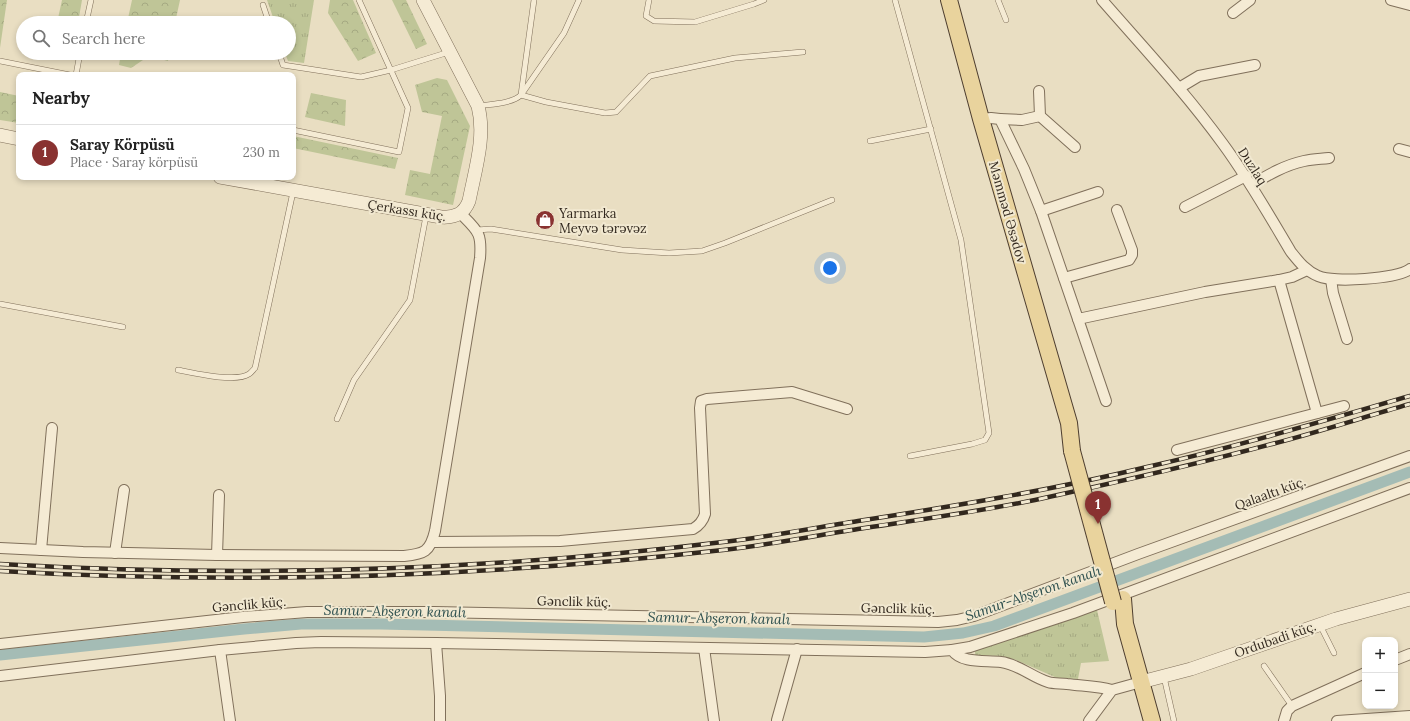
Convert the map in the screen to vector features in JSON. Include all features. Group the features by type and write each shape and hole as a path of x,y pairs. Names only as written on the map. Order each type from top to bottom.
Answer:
{"main road":[{"name":"Məmməd Əsədov","path":"949,0 981,120 1077,450 1152,721"}],"street":[{"name":"Çerkassı küç.","path":"237,180 446,218 460,214 469,201 481,136 481,116 478,106 423,0"},
{"name":"Duzlaq","path":"1102,0 1179,88 1222,143 1248,181 1291,252 1299,263 1307,270 1320,277 1346,280 1383,277 1398,274 1407,271 1410,268"},
{"path":"1233,13 1250,0"},
{"path":"1391,0 1410,5"},
{"path":"1179,88 1199,76 1255,65"},
{"path":"1039,91 1040,116 1076,147"},
{"path":"981,120 991,118 1022,120 1040,116"},
{"path":"1000,119 1024,169 1041,211 1106,401"},
{"path":"0,135 16,138"},
{"path":"1399,149 1410,152"},
{"path":"1185,207 1294,164 1304,161 1329,158"},
{"path":"1041,211 1098,192"},
{"path":"1064,278 1129,260 1132,255 1132,250 1117,210"},
{"path":"0,548 115,553 404,556 418,554 427,550 433,542 480,258 481,245 477,230 460,214"},
{"path":"1078,319 1205,292 1279,280 1292,277 1307,270"},
{"path":"1331,279 1333,293 1347,339"},
{"path":"1279,280 1317,413"},
{"path":"433,542 560,541 693,529 700,525 705,514 700,408 701,401 707,399 792,392 847,409"},
{"path":"1177,450 1344,406"},
{"path":"41,550 52,428"},
{"name":"Qalaaltı küç.","path":"1138,554 1410,456"},
{"path":"0,676 220,650 302,643 436,643 926,652 952,650 970,647 1073,613 1410,488"},
{"path":"115,553 124,490"},
{"path":"217,555 219,495"},
{"name":"Gənclik küç.","path":"0,644 243,616 307,612 442,612 945,621 974,616 1138,554"},
{"name":"Ordubadi küç.","path":"1141,682 1191,669 1354,613 1410,599"},
{"path":"436,643 440,696 440,721"},
{"path":"704,648 714,721"},
{"path":"777,720 797,649"},
{"path":"220,650 230,721"},
{"path":"952,650 955,655 963,659 1002,662 1016,666 1049,682 1101,687 1112,690 1141,682"},
{"path":"1398,659 1410,654"},
{"path":"1284,721 1287,711 1292,706 1362,674"},
{"path":"1089,721 1112,690"},
{"path":"1337,721 1384,719 1410,716"}],"lane":[{"path":"88,16 91,0"},
{"path":"296,131 398,152 408,108 359,0"},
{"path":"521,95 534,0"},
{"path":"478,106 511,100 521,95 564,34 579,0"},
{"path":"649,0 646,16 654,20 695,22 764,0"},
{"path":"895,0 961,240 989,433 985,440 972,444 910,456"},
{"path":"998,0 1006,20"},
{"path":"263,5 267,16"},
{"path":"281,60 283,65 361,77 449,52"},
{"path":"521,95 546,102 605,113 616,112 650,76 735,58 804,52"},
{"path":"77,72 79,60"},
{"path":"0,61 55,72"},
{"path":"870,141 930,129"},
{"path":"178,370 221,377 232,377 248,375 255,368 293,190"},
{"path":"477,230 492,229 622,250 676,253 702,251 832,200"},
{"path":"337,419 354,380 410,300 427,215"},
{"path":"0,304 122,327"},
{"path":"1320,624 1334,653"},
{"path":"1264,666 1292,706"},
{"path":"1164,677 1174,721"}],"green space":[{"path":"0,0 7,0 0,48"},
{"path":"62,0 82,0 79,16 59,16"},
{"path":"132,0 180,0 177,16 129,16"},
{"path":"267,0 314,0 304,63 288,60 296,60 296,16 273,16"},
{"path":"330,0 353,0 376,53 358,61 328,13"},
{"path":"392,0 406,0 427,44 416,49"},
{"path":"120,60 143,60 131,68 119,65"},
{"path":"437,78 447,80 470,126 453,205 405,195 410,170 430,174 442,116 422,112 415,85"},
{"path":"0,92 16,95 16,123 0,120"},
{"path":"311,93 346,100 345,126 305,117"},
{"path":"296,137 398,158 395,169 296,149"},
{"path":"1097,610 1109,661 1081,663 1078,679 1057,678 1016,660 1000,656 975,655 975,649"}],"waterway":[{"name":"Samur-Abşeron kanalı","path":"0,655 301,624 381,624 924,637 963,633 994,626 1410,472"}],"railway":[{"path":"0,564 181,571 362,569 543,560 723,542 1003,497 1075,483 1213,451 1410,396"},
{"path":"0,571 181,577 271,578 362,576 543,567 723,550 946,516 1035,500 1154,474 1243,452 1307,435 1410,404"}],"place":[{"name":"Yarmarka Meyvә tәrәvәz","path":"545,220"},
{"name":"Saray Körpüsü","path":"1098,524"}]}
